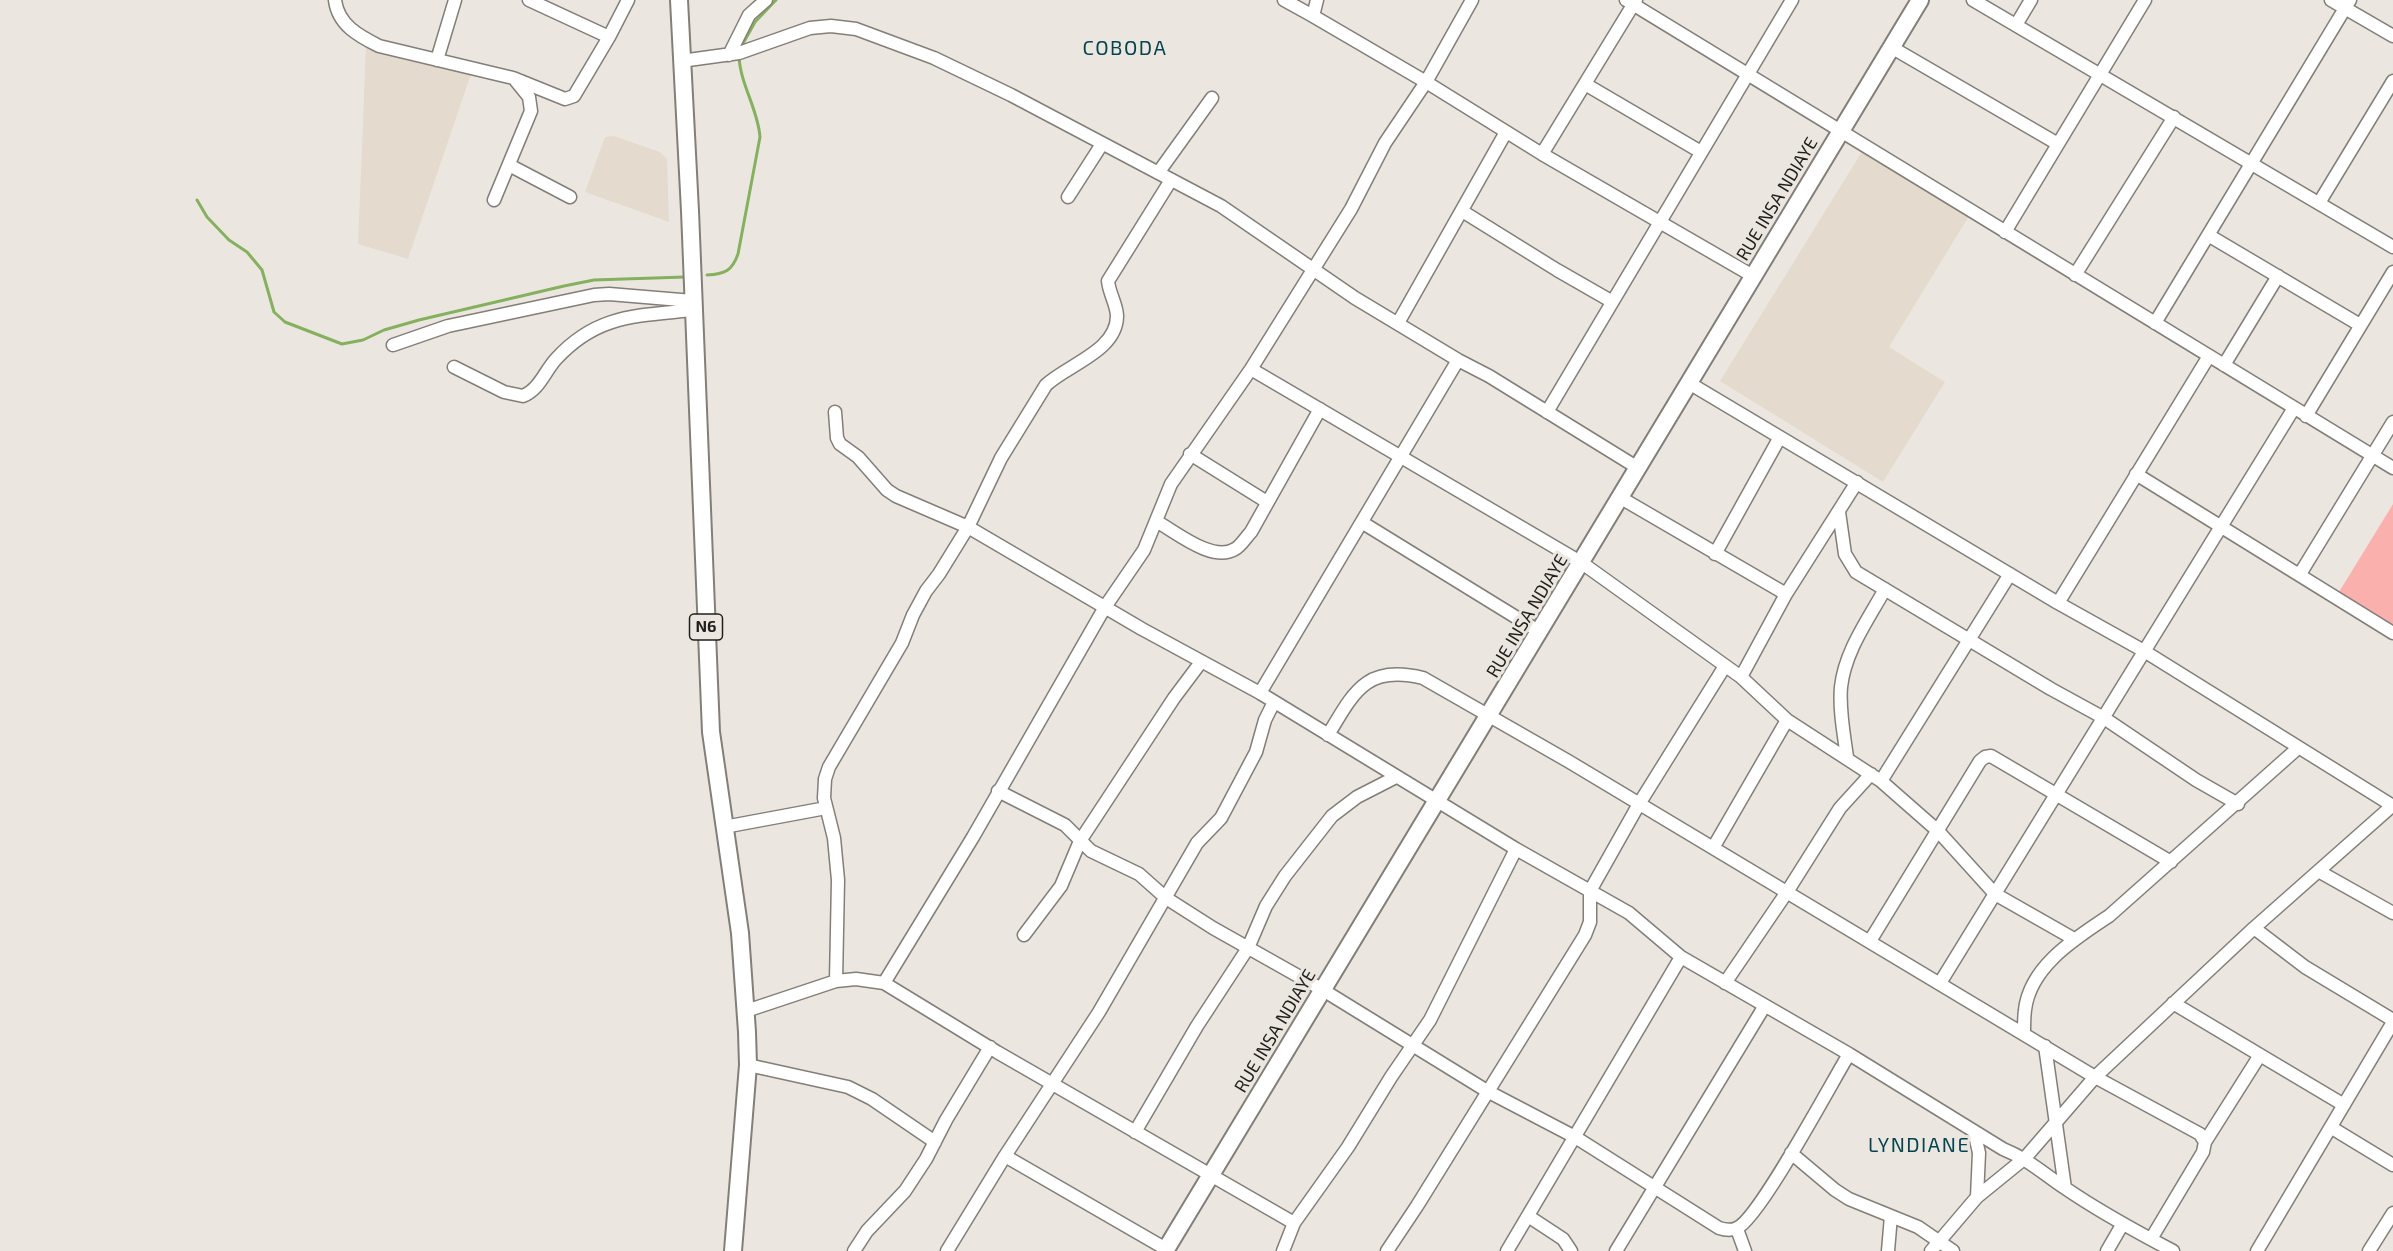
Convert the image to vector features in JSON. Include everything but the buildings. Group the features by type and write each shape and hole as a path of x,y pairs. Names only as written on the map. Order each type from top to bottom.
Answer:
{"main road":[{"name":"N6","path":"679,0 710,720 740,933 746,1011 748,1065 734,1251"},
{"name":"RUE INSA NDIAYE","path":"1165,1250 1920,0"}],"street":[{"path":"335,0 339,16 347,27 379,46 513,78 565,99 574,96 628,0"},
{"path":"437,60 456,0"},
{"path":"531,0 609,37"},
{"path":"729,55 749,15 766,0"},
{"path":"1284,0 1426,82 1542,154 1753,276"},
{"path":"1312,16 1317,0"},
{"path":"884,983 973,837 1105,607 1144,550 1171,484 1251,369 1351,209 1385,143 1426,82 1460,17 1472,0"},
{"path":"1973,0 2393,247"},
{"path":"2016,25 2031,0"},
{"path":"2006,232 2145,0"},
{"path":"2331,0 2348,4 2393,36"},
{"path":"1542,154 1585,84 1631,1 2393,468"},
{"path":"1546,412 1748,74 1788,1"},
{"path":"2155,323 2348,4"},
{"path":"681,61 739,53 810,28 831,26 856,28 934,58 1011,95 1239,217 1312,270 1638,468"},
{"path":"1891,47 2058,144"},
{"path":"494,200 531,111 529,97 513,78"},
{"path":"2319,203 2393,81"},
{"path":"1585,84 1701,152"},
{"path":"1158,173 1212,98"},
{"path":"2075,274 2174,117"},
{"path":"1398,323 1506,132"},
{"path":"1068,197 1102,144"},
{"path":"509,165 570,197"},
{"path":"836,981 838,880 834,838 824,798 825,779 829,767 902,643 926,591 968,527 1001,458 1046,384 1054,377 1080,364 1112,334 1118,315 1108,281 1171,180"},
{"path":"1462,211 1611,301"},
{"path":"2208,235 2360,325"},
{"path":"2306,416 2393,272"},
{"path":"2224,365 2278,276"},
{"path":"393,345 448,326 594,295 609,294 693,305"},
{"path":"454,367 504,392 523,396 535,388 555,359 579,337 599,326 623,317 693,305"},
{"path":"2058,603 2209,356"},
{"path":"1260,693 1458,360"},
{"path":"1251,369 1582,563 1741,677 1787,720 1876,777 1938,831 1995,894 2074,939"},
{"path":"1689,383 2058,603 2144,651 2393,806 2254,928 2095,1077 2025,1158 1977,1197 1936,1247"},
{"path":"1941,983 2294,408"},
{"path":"1156,521 1211,553 1223,554 1236,549 1251,532 1320,409"},
{"path":"835,412 837,438 866,464 887,490 896,496 968,527 1201,662 1260,693 1516,849 1635,917 1681,957 1849,1054 2003,1149 2025,1158 2065,1188 2122,1225 2172,1251"},
{"path":"2300,574 2393,422"},
{"path":"1715,554 1780,437"},
{"path":"1190,454 1267,502"},
{"path":"2136,474 2393,633"},
{"path":"1741,677 1786,594 1857,482"},
{"path":"1621,498 1786,594"},
{"path":"1839,512 1845,554 1856,572 2051,689 2104,718 2196,780 2238,804"},
{"path":"1363,523 1540,632"},
{"path":"1725,983 1787,892 1840,808 1876,777 1970,639 2010,574"},
{"path":"1847,757 1841,703 1844,672 1851,649 1885,589"},
{"path":"1024,935 1060,886 1080,841 1174,698 1201,662"},
{"path":"1387,1251 1585,935 1590,922 1590,891 1639,804 1725,666"},
{"path":"1328,735 1349,701 1368,681 1384,675 1404,673 1423,678 1490,714 2095,1077 2200,1134 2205,1142"},
{"path":"947,1251 1051,1083 1099,1012 1197,843 1221,818 1256,752 1265,720 1274,702"},
{"path":"1713,848 1787,720"},
{"path":"2024,1033 2025,1008 2037,980 2050,961 2074,939 2109,916 2238,804 2298,748"},
{"path":"1870,941 1980,761 1985,757 1991,756 2057,793 2171,862"},
{"path":"1135,1132 1197,1026 1248,948 1266,906 1285,876 1332,816 1357,797 1396,777"},
{"path":"998,791 1065,825 1091,852 1139,874 1166,898 1323,990 1486,1091 1575,1137 1656,1186 1719,1228 1727,1230 1737,1228 1752,1215 1849,1054"},
{"path":"724,826 826,808"},
{"path":"1282,1251 1294,1223 1348,1147 1391,1077 1414,1045 1453,978 1516,849"},
{"path":"2320,872 2393,913"},
{"path":"2254,928 2305,967 2393,1021 2332,1128 2257,1251"},
{"path":"1507,1251 1681,957"},
{"path":"746,1011 836,981 856,979 884,983 1051,1083 1294,1223"},
{"path":"2173,1003 2344,1105"},
{"path":"1616,1251 1764,1007"},
{"path":"2045,1046 2065,1188"},
{"path":"854,1251 867,1231 905,1191 990,1047"},
{"path":"2151,1239 2203,1152 2205,1142 2260,1055"},
{"path":"748,1065 848,1087 872,1100 935,1142"},
{"path":"2332,1128 2393,1165"},
{"path":"1974,1131 1979,1154 1977,1197"},
{"path":"1791,1153 1835,1190 1918,1227 1936,1247 1953,1251"},
{"path":"1005,1156 1165,1250"},
{"path":"2369,1251 2393,1213"},
{"path":"1528,1216 1563,1239 1571,1251"},
{"path":"1888,1251 1891,1216"},
{"path":"2107,1251 2122,1225"},
{"path":"1737,1228 1745,1251"}],"shaded area":[{"path":"366,46 471,74 408,259 358,244"},
{"path":"614,136 660,152 667,159 669,222 585,192 605,137"},
{"path":"1863,150 1969,216 1889,347 1945,382 1883,482 1720,381"},
{"path":"2393,504 2393,625 2339,592"}],"waterway":[{"path":"740,49 755,22 776,0"},
{"path":"707,275 719,274 730,268 738,254 760,137 756,116 742,77 739,56"},
{"path":"197,200 207,217 229,240 247,252 262,270 274,312 285,322 342,344 363,340 384,330 419,320 594,280 685,277"}],"district":[{"name":"COBODA","path":"1125,48"},
{"name":"LYNDIANE","path":"1919,1145"}]}
